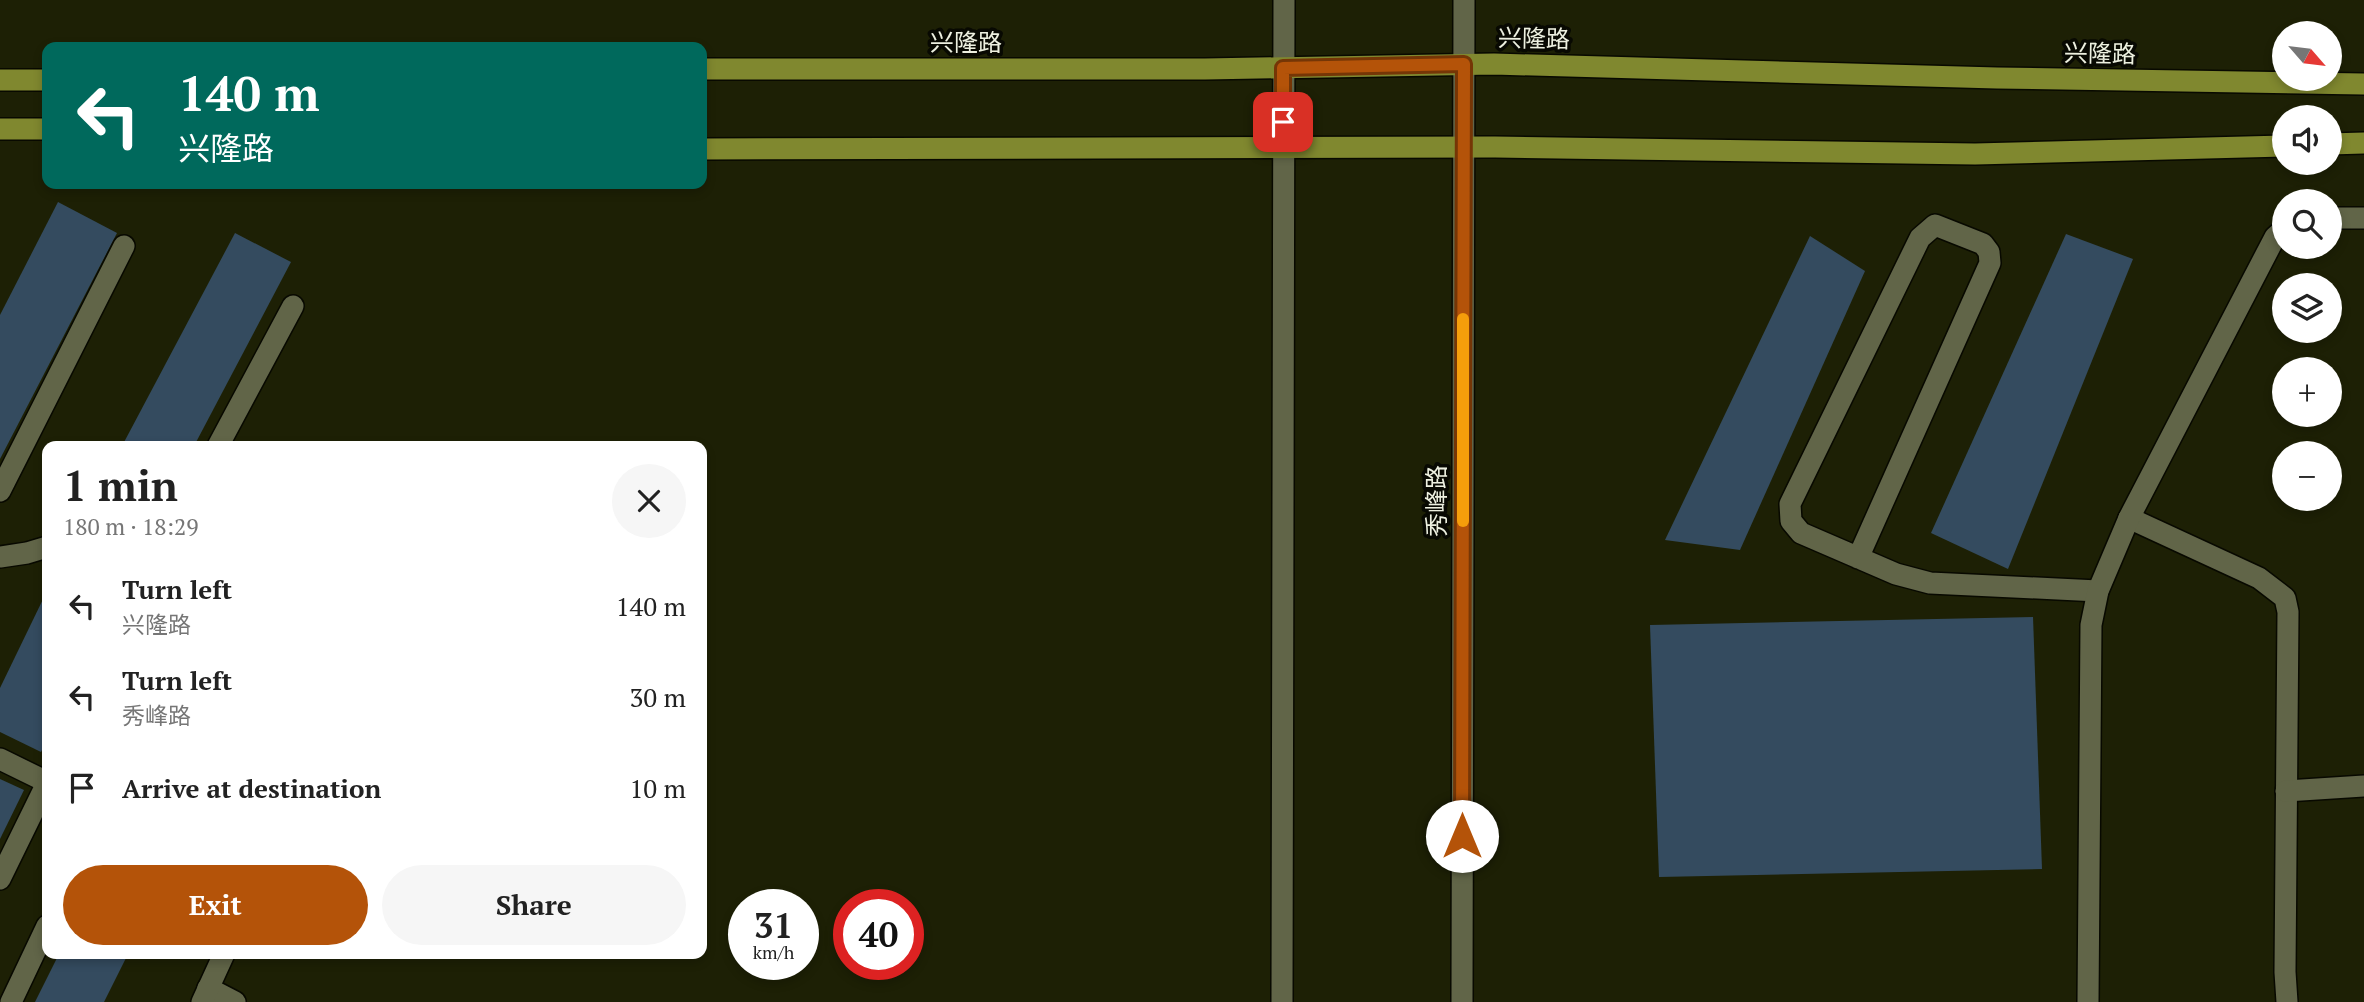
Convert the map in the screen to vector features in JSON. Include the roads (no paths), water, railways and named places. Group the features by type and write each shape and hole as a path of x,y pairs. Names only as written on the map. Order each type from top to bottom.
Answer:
{"main road":[{"name":"兴隆路","path":"707,69 1283,68 1464,64 1997,78 2364,84"},
{"path":"0,80 42,80"},
{"path":"0,129 42,129"},
{"path":"2342,144 2364,143"},
{"path":"707,149 1464,147 1975,154 2272,146"}],"street":[{"path":"1283,1002 1284,0"},
{"name":"秀峰路","path":"1462,1002 1464,0"},
{"path":"2342,218 2364,218"},
{"path":"1858,558 1990,263 1989,252 1983,244 1935,225 1920,238 1790,504 1791,522 1801,533 1858,558 1896,574 1930,583 2098,591"},
{"path":"2088,1002 2091,625 2098,591 2129,518 2272,241"},
{"path":"0,491 124,246"},
{"path":"221,441 293,306"},
{"path":"2129,518 2259,578 2285,598 2288,612 2287,1002"},
{"path":"0,557 42,548"},
{"path":"0,759 42,780"},
{"path":"2286,791 2364,786"},
{"path":"0,879 42,793"},
{"path":"11,1002 42,937"},
{"path":"222,959 205,995 235,1002"}]}
